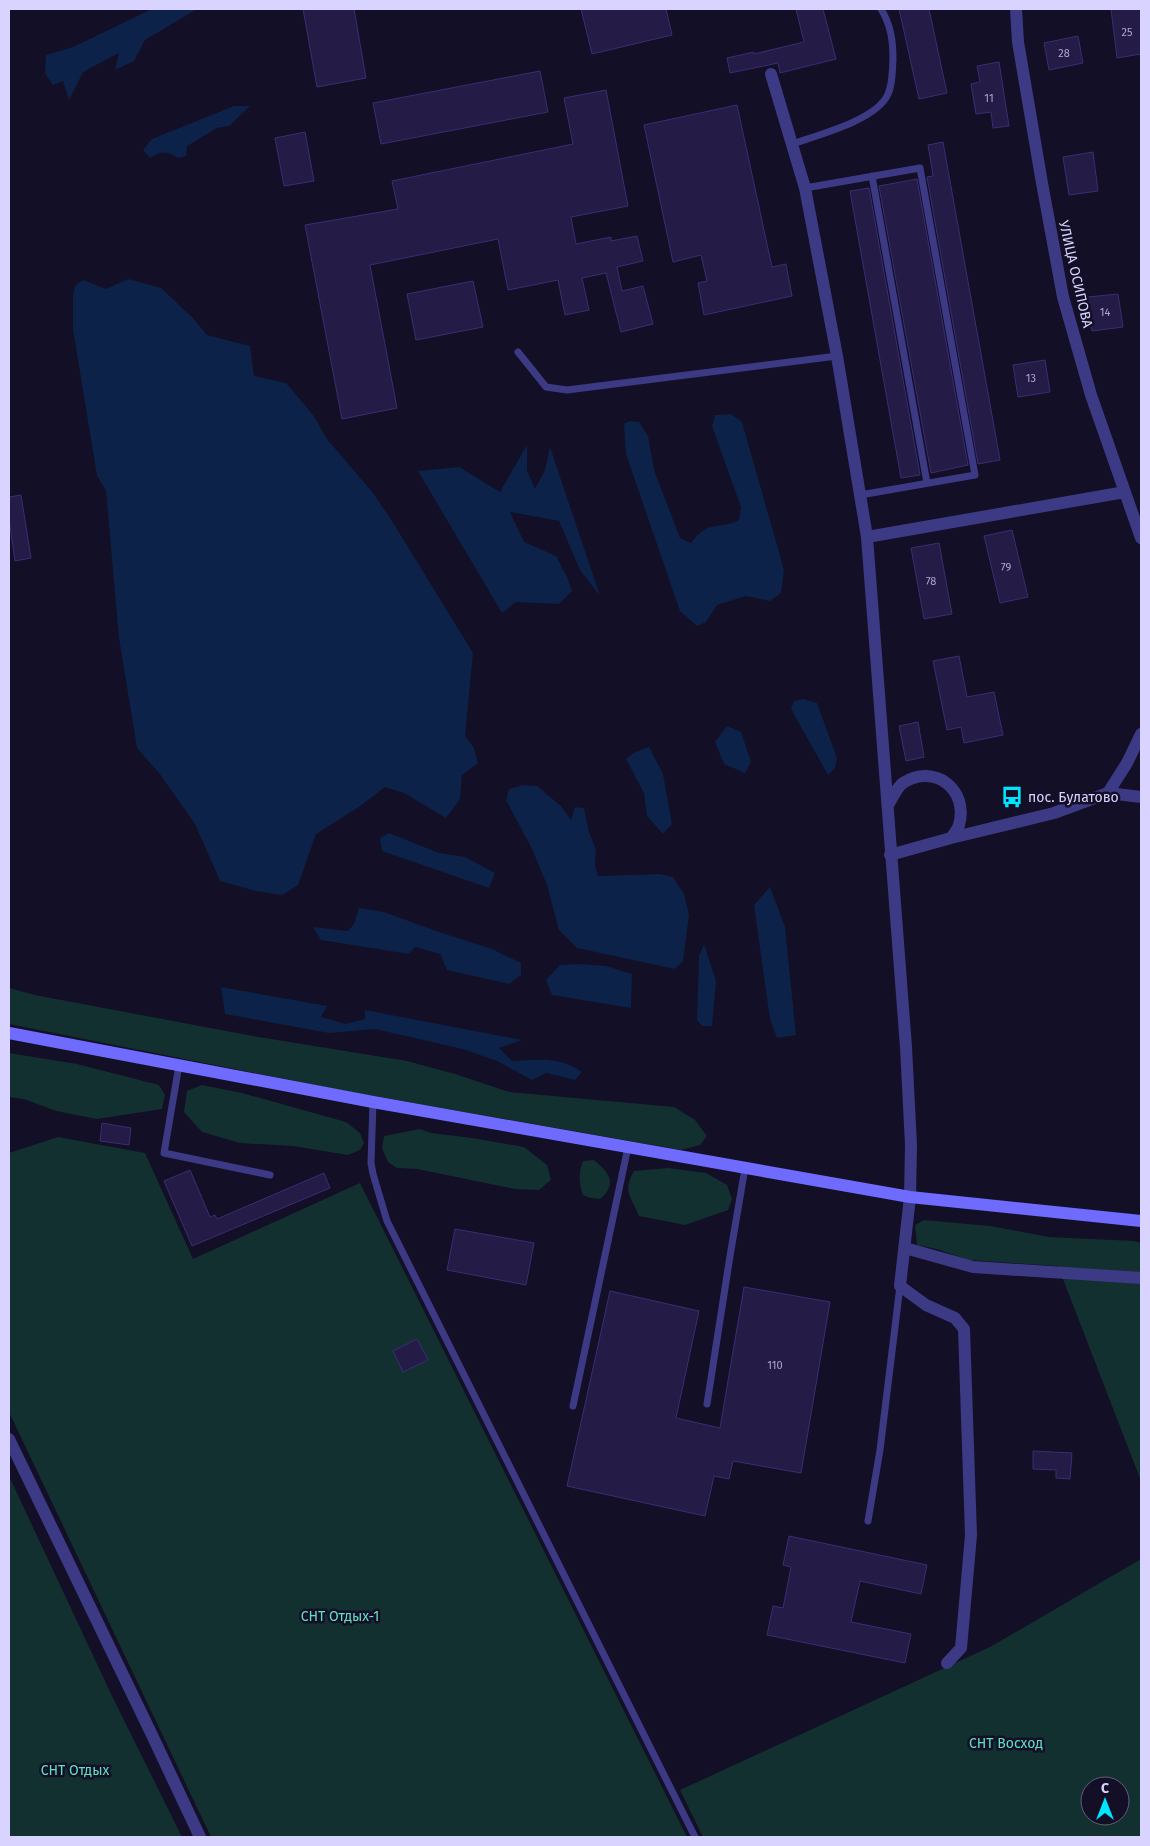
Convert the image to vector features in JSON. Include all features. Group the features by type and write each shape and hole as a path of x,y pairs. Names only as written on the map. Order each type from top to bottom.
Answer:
{"main road":[{"path":"9,1033 373,1102 910,1196 1141,1221"}],"street":[{"name":"УЛИЦА ОСИПОВА","path":"1016,9 1021,61 1063,297 1091,395 1141,538"},
{"path":"771,74 805,188 837,356 866,537 906,1047 911,1145 910,1196 900,1286 926,1305 955,1318 964,1329 971,1535 961,1648 947,1663"},
{"path":"866,537 1125,492"},
{"path":"1108,793 1127,763 1141,734"},
{"path":"888,805 902,784 920,776 939,778 956,791 962,809 959,827 951,838"},
{"path":"890,855 1054,813 1108,793 1141,797"},
{"path":"905,1248 973,1267 1141,1278"},
{"path":"9,1439 200,1837"}],"lane":[{"path":"792,144 854,123 882,103 888,95 892,81 893,45 888,21 881,9"},
{"path":"805,188 920,168 975,475 860,495"},
{"path":"872,176 927,483"},
{"path":"518,352 546,387 567,390 837,356"},
{"path":"179,1065 164,1153 270,1175"},
{"path":"373,1102 371,1163 387,1221 695,1837"},
{"path":"573,1406 628,1147"},
{"path":"707,1404 745,1168"},
{"path":"868,1521 880,1450 900,1286"}],"green space":[{"path":"9,988 35,995 253,1036 407,1061 455,1074 509,1092 674,1107 695,1120 707,1136 700,1145 681,1150 340,1090 9,1024"},
{"path":"9,1053 77,1064 159,1085 165,1095 162,1109 97,1119 56,1111 24,1099 9,1097"},
{"path":"202,1085 242,1093 346,1122 360,1133 364,1143 360,1150 348,1155 293,1146 240,1143 202,1132 184,1112 187,1091"},
{"path":"420,1129 431,1133 524,1147 547,1165 551,1180 539,1190 515,1189 417,1169 397,1168 388,1162 382,1148 384,1136"},
{"name":"СНТ Отдых-1","path":"58,1137 145,1153 193,1259 360,1183 687,1837 211,1837 9,1412 9,1153"},
{"path":"594,1160 604,1169 610,1183 606,1194 600,1199 583,1195 580,1182 580,1170 583,1161"},
{"path":"668,1168 706,1173 727,1185 732,1199 728,1210 685,1225 639,1216 628,1189 630,1178 634,1171"},
{"path":"924,1220 990,1226 1049,1237 1134,1241 1141,1243 1141,1481 1058,1266 968,1260 937,1249 917,1245 915,1225"},
{"name":"СНТ Отдых","path":"9,1476 112,1696 182,1837 9,1837"},
{"name":"СНТ Восход","path":"1141,1559 1141,1837 703,1837 680,1790 992,1646"}],"water":[{"path":"152,9 197,9 145,40 134,61 115,70 119,53 83,72 69,100 63,81 53,85 45,73 46,55 73,47"},
{"path":"234,106 250,106 229,126 217,128 187,146 186,156 178,158 164,153 150,158 143,150 152,139"},
{"path":"128,279 161,288 192,317 207,335 250,346 254,376 286,383 313,415 327,439 373,493 473,653 465,736 474,748 478,763 462,775 460,799 446,818 404,793 385,787 359,807 316,834 298,885 282,895 256,891 220,881 195,824 159,773 137,748 119,638 106,491 97,476 73,329 73,296 75,286 83,280 106,289"},
{"path":"731,414 742,422 784,570 781,593 770,601 746,596 717,605 706,622 697,626 680,611 626,454 624,424 630,421 639,422 648,436 654,470 680,538 691,543 708,528 739,520 741,507 712,426 715,415"},
{"path":"527,445 527,471 535,489 545,470 550,447 600,596 580,570 559,521 510,512 524,542 556,556 572,591 559,604 516,602 502,613 418,471 459,467 500,492"},
{"path":"803,699 817,703 837,758 835,768 828,775 791,709 794,701"},
{"path":"727,726 741,732 751,762 745,773 724,764 715,742"},
{"path":"649,747 663,774 672,824 663,834 647,816 644,793 626,759 635,752"},
{"path":"523,785 537,786 561,806 571,820 575,807 584,808 589,832 596,850 595,865 598,876 660,874 673,877 684,894 689,915 683,961 675,969 577,948 559,930 547,885 532,849 506,800 509,789"},
{"path":"389,833 439,853 465,857 495,873 489,888 382,851 380,838"},
{"path":"770,887 785,927 796,1035 777,1038 770,1019 754,905"},
{"path":"359,908 384,912 492,949 521,963 521,975 509,984 447,970 440,954 415,947 409,954 321,940 313,927 348,931 354,924"},
{"path":"704,944 716,981 712,1026 702,1026 697,1020 699,956"},
{"path":"560,965 606,966 632,974 631,1008 552,995 546,980"},
{"path":"221,987 327,1006 321,1017 346,1024 365,1019 365,1010 522,1040 499,1048 512,1061 557,1061 582,1072 575,1080 546,1073 532,1080 497,1061 463,1049 375,1029 329,1033 225,1014"}],"building":[{"path":"303,9 354,9 366,78 317,87"},
{"path":"581,9 666,9 672,35 592,54"},
{"path":"796,9 823,9 836,59 780,73 778,63 730,73 727,58 754,52 754,54 804,42"},
{"path":"899,9 929,9 947,93 919,99"},
{"path":"1111,9 1141,9 1141,54 1117,58"},
{"path":"1078,36 1083,63 1049,70 1044,43"},
{"path":"999,62 1009,126 993,128 991,112 976,114 971,84 980,82 977,66"},
{"path":"540,71 548,112 381,144 373,103"},
{"path":"606,90 628,206 571,217 576,244 611,237 611,241 637,236 643,261 617,267 622,291 643,286 653,324 621,332 606,273 582,278 589,310 565,315 558,280 508,290 498,239 370,265 397,408 342,419 305,225 398,209 392,181 573,144 564,98"},
{"path":"737,105 772,267 786,264 792,296 704,315 698,283 707,281 701,255 673,262 644,125"},
{"path":"305,132 314,181 284,186 275,138"},
{"path":"943,142 1000,460 978,464 927,177 933,176 928,145"},
{"path":"1093,152 1098,191 1069,195 1063,157"},
{"path":"917,179 968,465 931,473 879,186"},
{"path":"869,188 920,475 901,478 850,191"},
{"path":"473,281 483,327 416,340 407,294"},
{"path":"1118,294 1123,327 1092,331 1088,297"},
{"path":"1045,360 1050,392 1018,397 1013,365"},
{"path":"21,495 31,558 15,561 9,519 9,497"},
{"path":"1012,530 1028,597 1000,603 984,536"},
{"path":"939,543 952,614 924,619 911,548"},
{"path":"959,656 967,697 994,692 1003,735 964,743 961,727 947,730 933,661"},
{"path":"918,722 924,757 906,761 899,726"},
{"path":"102,1123 131,1128 129,1145 100,1141"},
{"path":"190,1170 210,1217 215,1215 217,1219 324,1173 330,1188 192,1246 164,1181"},
{"path":"455,1229 534,1243 526,1285 447,1270"},
{"path":"744,1287 830,1302 801,1473 733,1461 729,1479 714,1476 705,1516 567,1486 610,1291 699,1311 676,1418 720,1428"},
{"path":"417,1339 428,1360 403,1372 393,1351"},
{"path":"1033,1451 1072,1453 1070,1479 1056,1478 1056,1470 1033,1469"},
{"path":"789,1536 927,1565 921,1594 860,1581 851,1622 911,1634 905,1663 767,1635 773,1606 783,1608 791,1567 783,1565"}],"place":[{"name":"пос. Булатово","path":"1012,797"}]}
